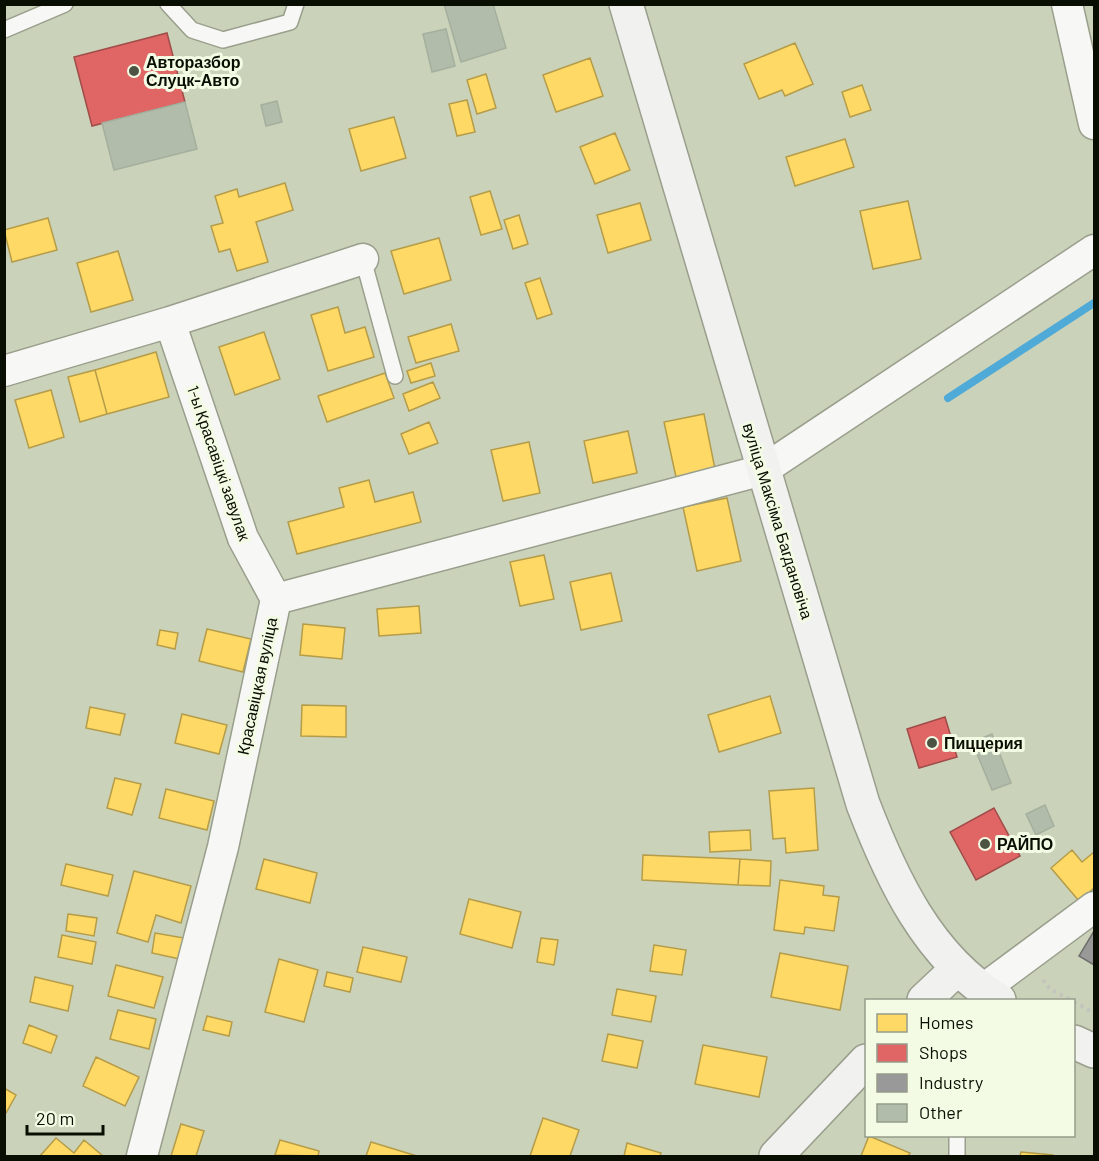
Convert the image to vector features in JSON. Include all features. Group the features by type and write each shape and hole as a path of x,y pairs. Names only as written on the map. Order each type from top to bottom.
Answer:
{"main road":[{"name":"вуліца Максіма Багдановіча","path":"627,4 863,804 884,858 920,920 940,948 984,997"},
{"path":"925,999 958,968"},
{"path":"1075,1042 1095,1051"},
{"path":"776,1156 865,1063"}],"street":[{"path":"1067,4 1087,48 1095,124"},
{"name":"Красавіцкая вуліца","path":"142,1156 223,847 276,599 763,470 1095,250"},
{"path":"4,370 170,322 363,259"},
{"name":"1-ы Красавіцкі завулак","path":"170,322 243,538 276,599"},
{"path":"984,997 1025,958 1095,907"}],"lane":[{"path":"4,30 65,4"},
{"path":"168,4 192,30 223,40 290,22 296,4"},
{"path":"363,259 395,376"},
{"path":"957,1137 957,1156"}],"path":[{"path":"1025,958 1050,989 1068,999"},
{"path":"1075,1003 1095,1013"}],"building: Homes":[{"path":"795,43 813,84 785,96 782,90 759,99 744,64"},
{"path":"590,58 603,96 556,112 543,75"},
{"path":"486,74 496,108 477,114 467,80"},
{"path":"862,85 871,110 850,117 842,92"},
{"path":"467,100 475,132 457,136 449,104"},
{"path":"394,117 406,158 361,171 349,129"},
{"path":"615,133 630,170 595,184 580,147"},
{"path":"845,139 854,167 795,186 786,157"},
{"path":"285,183 293,210 256,222 268,262 237,271 230,249 219,252 211,226 223,223 215,196 237,189 239,197"},
{"path":"490,191 502,229 481,235 470,197"},
{"path":"908,201 921,259 873,269 860,211"},
{"path":"640,203 651,240 608,253 597,215"},
{"path":"519,215 528,244 513,249 504,220"},
{"path":"48,218 57,250 12,262 4,230"},
{"path":"439,238 451,280 404,294 391,251"},
{"path":"118,251 133,300 91,312 77,263"},
{"path":"540,278 552,314 537,319 525,283"},
{"path":"338,307 345,333 365,327 374,357 328,371 311,315"},
{"path":"451,324 459,351 416,363 408,337"},
{"path":"264,332 280,379 235,395 219,347"},
{"path":"156,352 169,397 107,414 95,370"},
{"path":"431,363 435,376 411,383 407,371"},
{"path":"95,370 107,414 80,422 68,377"},
{"path":"385,373 394,398 327,422 318,396"},
{"path":"433,382 440,398 409,411 403,394"},
{"path":"51,390 64,437 29,448 15,400"},
{"path":"704,414 715,469 676,477 664,422"},
{"path":"429,422 438,443 409,454 401,434"},
{"path":"628,431 637,473 593,483 584,441"},
{"path":"529,442 540,493 503,501 491,450"},
{"path":"369,480 375,502 413,492 421,522 297,554 288,522 344,507 339,488"},
{"path":"727,498 741,561 697,571 683,507"},
{"path":"544,555 554,599 520,606 510,562"},
{"path":"611,573 622,621 581,630 570,582"},
{"path":"419,606 421,633 379,636 377,609"},
{"path":"303,624 345,628 342,659 300,655"},
{"path":"207,629 251,639 243,672 199,661"},
{"path":"160,630 178,633 175,649 157,645"},
{"path":"770,696 781,733 719,752 708,715"},
{"path":"302,705 346,706 346,737 301,736"},
{"path":"90,707 125,714 120,735 86,728"},
{"path":"182,714 227,725 219,754 175,743"},
{"path":"115,778 141,784 132,815 107,808"},
{"path":"814,788 818,850 786,853 785,838 773,839 769,791"},
{"path":"166,789 214,801 207,830 159,818"},
{"path":"750,830 751,850 710,852 709,832"},
{"path":"1072,850 1082,862 1094,852 1094,888 1079,901 1051,868"},
{"path":"643,855 740,859 738,885 642,880"},
{"path":"264,859 317,873 310,903 256,889"},
{"path":"740,859 771,861 770,886 738,885"},
{"path":"66,864 113,875 108,896 61,885"},
{"path":"134,871 191,886 181,923 156,915 148,942 117,933"},
{"path":"780,880 824,886 823,895 839,897 834,931 805,927 804,934 774,930"},
{"path":"469,899 521,912 512,948 460,934"},
{"path":"68,914 97,918 94,936 66,931"},
{"path":"155,933 184,938 180,959 152,953"},
{"path":"62,935 96,942 92,964 58,957"},
{"path":"541,938 558,940 554,965 537,962"},
{"path":"654,945 686,950 682,975 650,971"},
{"path":"363,947 407,957 401,982 357,972"},
{"path":"780,953 848,966 840,1010 771,997"},
{"path":"279,959 318,970 304,1022 265,1012"},
{"path":"116,965 163,977 154,1008 108,996"},
{"path":"327,972 353,978 350,992 324,986"},
{"path":"35,977 73,986 68,1011 30,1002"},
{"path":"617,989 656,996 651,1022 612,1015"},
{"path":"118,1010 156,1019 149,1049 110,1039"},
{"path":"207,1016 232,1022 229,1036 203,1030"},
{"path":"29,1025 57,1036 51,1053 23,1043"},
{"path":"608,1034 643,1041 637,1068 602,1061"},
{"path":"703,1045 767,1057 759,1097 695,1084"},
{"path":"96,1057 139,1077 125,1106 83,1086"},
{"path":"4,1088 16,1095 6,1113 4,1113"},
{"path":"543,1118 579,1130 570,1156 530,1156"},
{"path":"181,1124 204,1131 196,1156 171,1156"},
{"path":"869,1137 910,1153 908,1156 861,1156"},
{"path":"56,1138 74,1153 84,1140 103,1156 40,1156"},
{"path":"280,1140 319,1151 318,1156 275,1155"},
{"path":"371,1142 417,1156 366,1156"},
{"path":"627,1143 661,1153 660,1156 624,1156"},
{"path":"1021,1152 1053,1155 1053,1156 1020,1156"}],"building: Shops":[{"path":"167,33 185,102 92,126 74,57"},
{"name":"Пиццерия","path":"945,717 957,757 919,768 907,729"},
{"name":"РАЙПО","path":"994,808 1020,856 976,880 950,832"}],"building: Industry":[{"path":"1094,931 1094,965 1079,956"}],"building: Other":[{"path":"444,4 493,4 506,48 461,62"},
{"path":"446,29 455,66 432,72 423,34"},
{"path":"277,101 282,122 266,126 261,105"},
{"path":"185,102 197,149 114,170 102,123"},
{"path":"992,734 1011,783 992,790 972,742"},
{"path":"1045,805 1054,826 1036,835 1026,814"}],"waterway":[{"path":"948,398 1094,303"}],"place":[{"name":"Авторазбор Слуцк-Авто","path":"134,71"},
{"name":"Пиццерия","path":"932,743"},
{"name":"РАЙПО","path":"985,844"}]}
